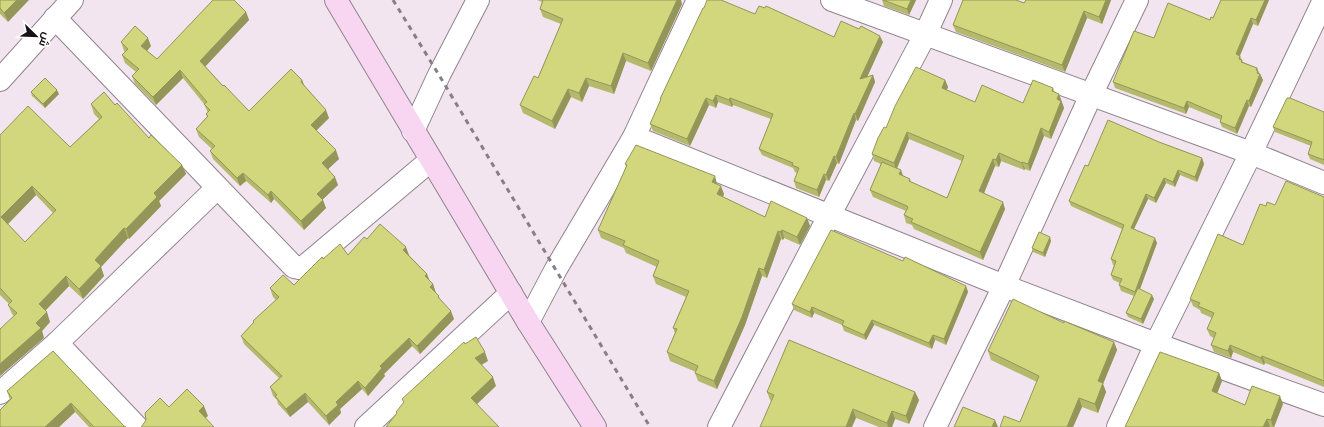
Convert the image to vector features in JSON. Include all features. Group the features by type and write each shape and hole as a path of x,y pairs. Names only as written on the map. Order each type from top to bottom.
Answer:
{"street":[{"path":"0,80 72,0"},
{"path":"336,0 528,322 595,427"},
{"path":"413,131 439,75 478,0"},
{"path":"528,322 556,269 634,137 698,0"},
{"path":"832,0 1251,153 1324,183"},
{"path":"719,427 925,35 941,0"},
{"path":"935,427 1004,286 1091,95 1137,0"},
{"path":"1118,427 1156,344 1251,153 1324,0"},
{"path":"55,18 294,267 299,268 305,266 431,160"},
{"path":"634,137 1004,286 1156,344 1324,404"},
{"path":"0,393 57,343 217,188"},
{"path":"366,427 511,293"},
{"path":"57,343 137,427"}],"building":[{"path":"0,0 17,0 4,13 0,8"},
{"path":"213,0 234,0 246,12 200,61 223,86 224,85 249,111 291,69 302,80 301,82 326,110 311,125 336,150 322,163 335,177 317,194 323,200 301,221 271,191 268,195 243,173 237,178 210,151 215,146 196,129 208,116 206,114 210,110 204,104 207,102 180,70 153,97 132,76 139,69 122,55 128,49 121,42 135,26 148,38 141,46 157,59"},
{"path":"543,0 677,0 648,63 623,53 611,86 586,78 579,93 568,89 552,121 520,105 534,76 538,78 563,19 540,9"},
{"path":"707,0 721,0 755,14 759,6 765,8 766,6 834,37 841,21 859,29 861,26 880,36 860,79 873,75 855,114 854,113 836,157 834,156 826,175 824,174 817,190 794,181 799,168 792,165 793,163 759,149 773,114 730,98 729,100 716,95 713,101 706,98 687,139 650,124 660,99"},
{"path":"883,0 911,0 907,9"},
{"path":"963,0 1016,0 1024,3 1026,0 1106,0 1099,17 1084,11 1062,65 953,25"},
{"path":"1221,0 1265,0 1256,20 1251,18 1236,54 1240,56 1239,59 1242,60 1241,62 1257,68 1257,73 1260,74 1249,101 1247,100 1235,128 1220,122 1222,116 1187,101 1184,108 1113,82 1134,31 1154,38 1168,3 1210,20 1211,17 1213,18"},
{"path":"916,67 945,80 942,88 975,102 982,85 1023,103 1033,80 1053,88 1052,91 1059,94 1057,99 1061,101 1049,132 1041,128 1028,164 999,153 996,160 993,159 979,191 1003,202 980,252 911,222 913,219 904,215 908,207 907,206 870,190 882,162 901,170 899,174 910,179 909,181 947,198 964,156 907,132 894,163 872,154 878,138 884,127 886,128 895,106"},
{"path":"45,78 57,90 43,104 31,92"},
{"path":"104,92 115,105 117,103 149,138 151,135 182,165 154,193 157,197 126,229 124,228 95,260 101,266 79,289 66,276 39,304 47,312 36,323 41,328 0,364 0,329 17,313 8,305 12,301 0,288 0,135 28,106 70,147 102,117 91,104","holes":["32,186 56,210 25,242 1,217"]},
{"path":"1287,98 1324,112 1324,160 1308,154 1312,142 1273,127"},
{"path":"1108,120 1159,142 1202,158 1195,177 1178,170 1173,182 1164,178 1154,198 1146,194 1131,228 1155,238 1135,292 1119,285 1122,279 1111,275 1116,261 1111,259 1124,225 1069,201 1085,165 1088,166"},
{"path":"636,145 715,176 712,182 721,186 717,194 765,217 771,201 807,218 797,237 782,230 780,232 778,231 764,270 759,268 742,317 714,381 695,373 698,366 667,352 677,329 673,328 689,291 653,276 659,261 623,245 625,241 598,230 627,165 625,164"},
{"path":"1286,181 1324,197 1324,381 1230,345 1228,351 1211,345 1216,333 1207,329 1214,313 1198,306 1200,303 1190,299 1218,234 1243,245 1260,204 1266,206 1267,202 1275,205"},
{"path":"380,224 406,247 403,250 427,274 425,276 433,284 430,287 451,311 417,346 409,338 380,366 382,368 365,388 358,381 336,402 338,405 326,416 305,393 286,409 275,396 277,395 270,387 282,376 241,336 254,322 253,321 279,297 270,288 283,275 294,285 322,257 323,259 340,244 348,255 364,237 367,239"},
{"path":"831,230 903,261 905,257 966,286 944,339 933,335 929,343 872,320 864,335 842,325 844,321 812,307 810,312 792,304"},
{"path":"1039,232 1050,237 1043,253 1032,248"},
{"path":"1138,288 1152,295 1141,319 1126,313"},
{"path":"1013,299 1064,323 1064,321 1114,342 1098,381 1103,383 1095,404 1079,398 1067,427 1000,427 1004,416 1020,422 1039,376 988,351"},
{"path":"476,337 485,352 475,358 493,377 471,398 499,427 386,427 404,402 402,399 464,342 465,344"},
{"path":"789,340 915,392 906,416 892,411 887,423 853,409 846,427 760,427 774,395 767,392"},
{"path":"53,351 126,427 94,427 71,403 45,427 0,427 0,410 12,398 7,391"},
{"path":"1160,352 1219,373 1212,391 1245,405 1252,386 1280,396 1271,420 1267,419 1263,427 1125,427"},
{"path":"187,389 204,406 199,411 214,427 141,427 146,420 145,413 160,398 169,407"},
{"path":"963,407 995,420 992,427 954,427"}],"railway":[{"path":"393,0 650,427"}]}
